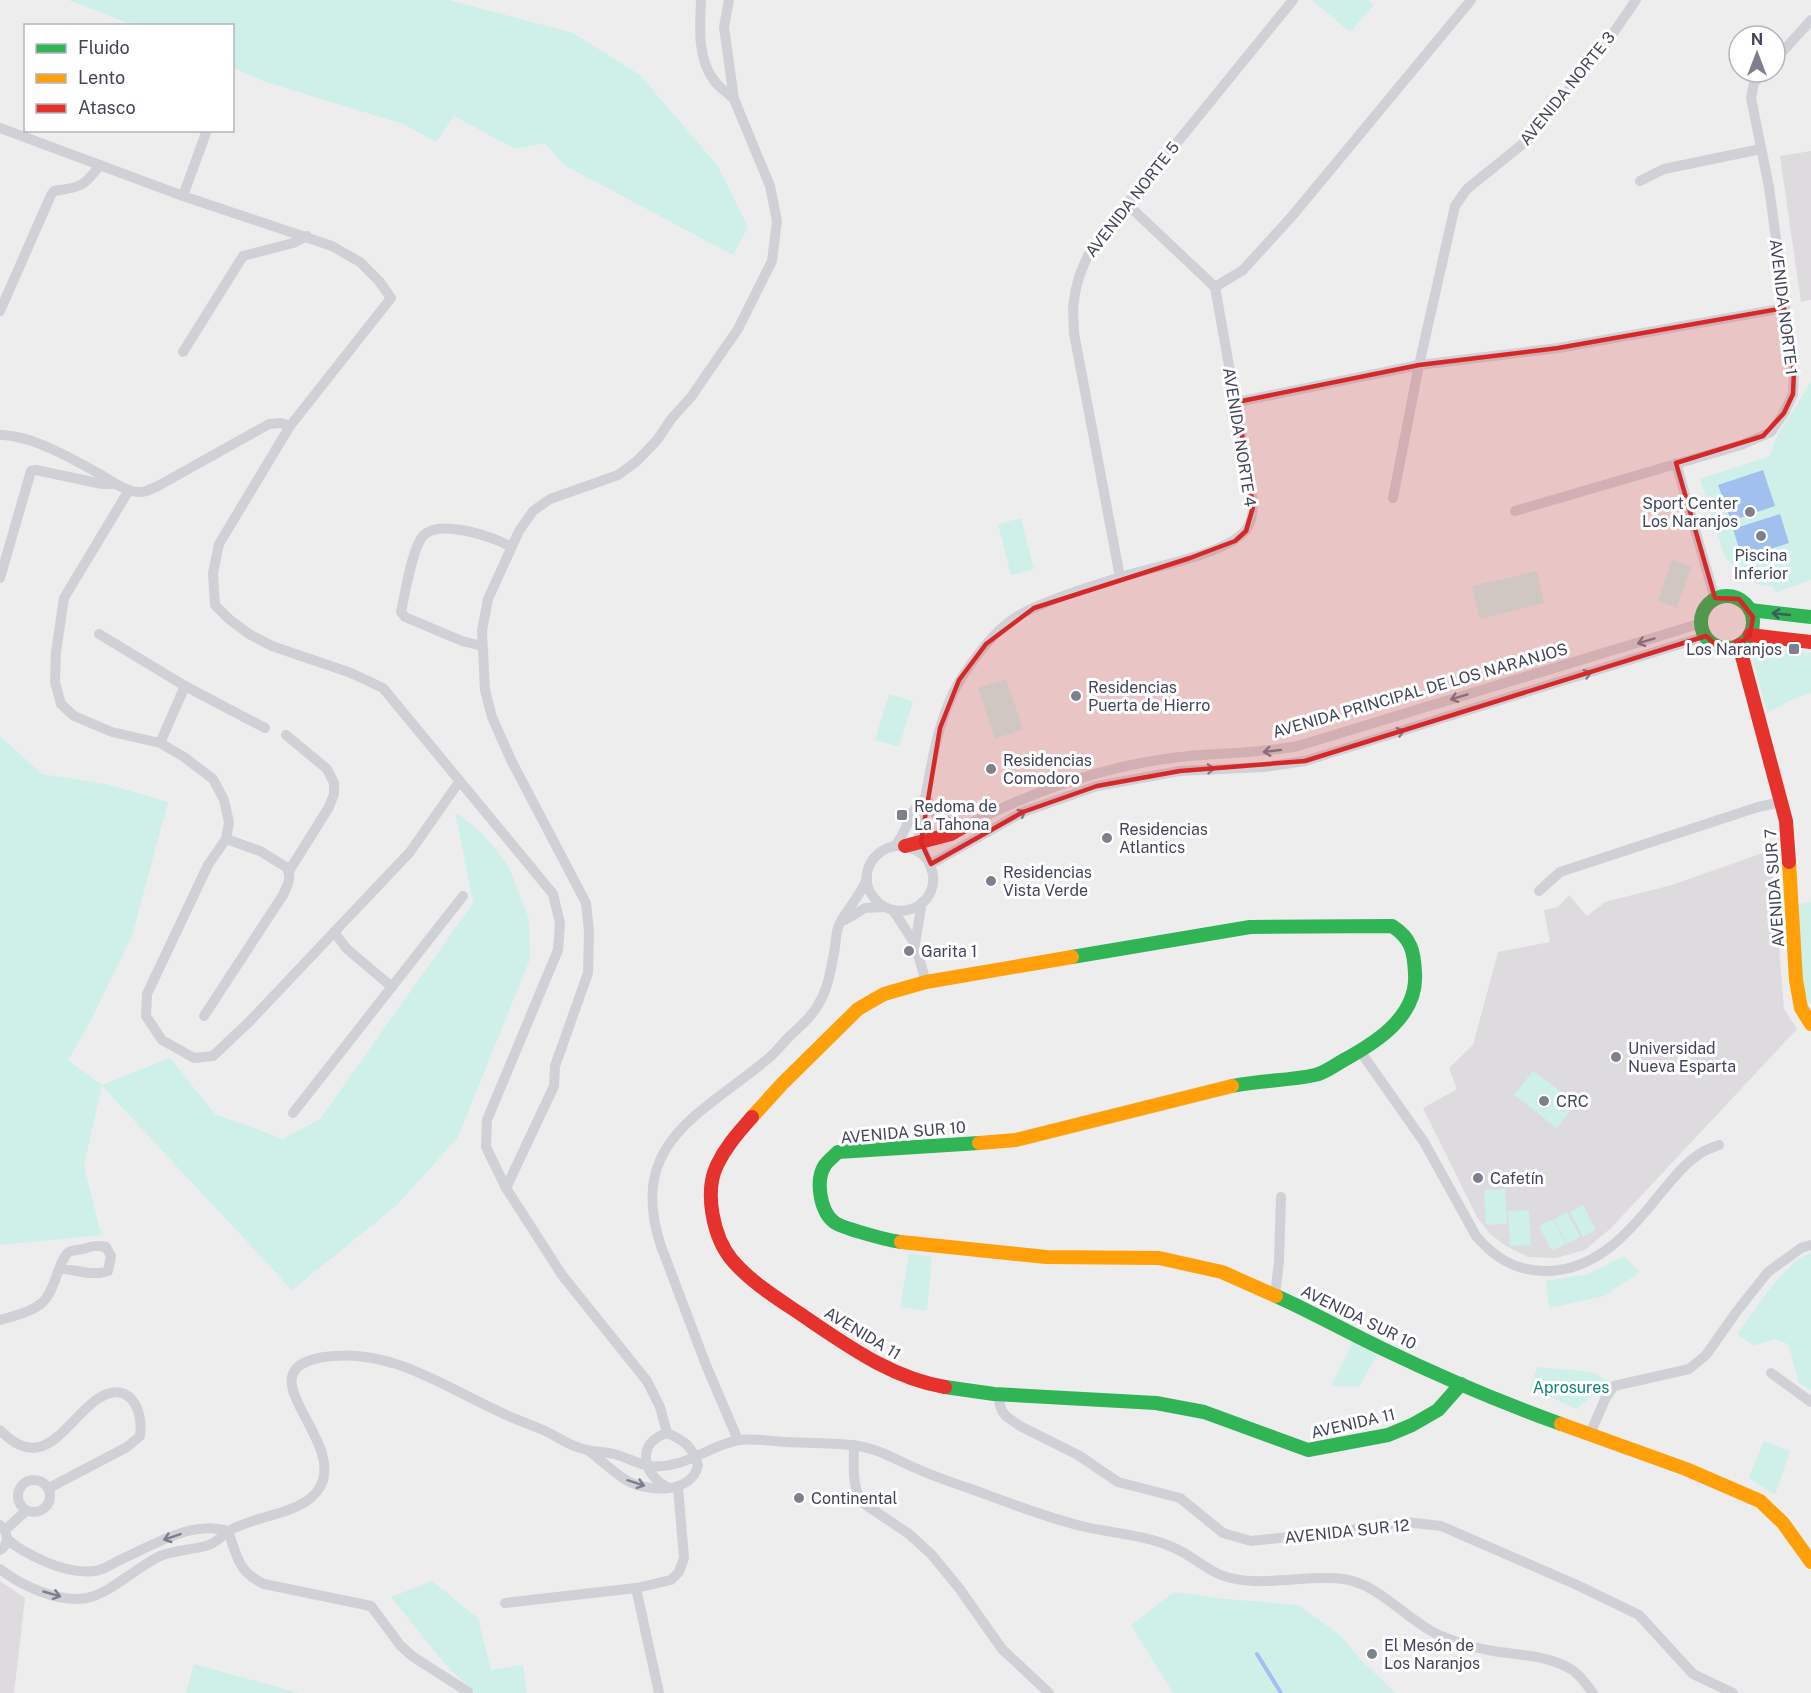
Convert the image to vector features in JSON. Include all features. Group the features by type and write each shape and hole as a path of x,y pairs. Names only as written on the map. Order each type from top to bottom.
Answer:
{"street":[{"path":"701,0 699,36 704,58 713,79 734,99"},
{"path":"506,1188 554,1086 555,1066 588,973 589,932 586,903 511,760 492,717 485,690 482,646 482,631 488,599 519,531 533,511 550,499 618,474 637,460 657,440 672,418 691,397 738,329 772,261 777,221 770,186 734,99 724,27 729,0"},
{"name":"AVENIDA NORTE 5","path":"1120,577 1074,333 1074,301 1083,261 1110,222 1293,0"},
{"path":"1127,204 1215,286 1243,270 1293,215 1471,0"},
{"name":"AVENIDA NORTE 3","path":"1393,498 1419,365 1455,206 1467,189 1530,138 1605,45 1636,0"},
{"path":"1787,47 1811,20"},
{"name":"AVENIDA NORTE 1","path":"1515,511 1741,445 1771,432 1784,413 1793,394 1794,371 1768,187 1751,98 1754,84"},
{"path":"0,128 183,196 332,246 360,262 379,281 391,298 290,426 219,544 213,573 216,604 229,619 249,634 272,646 351,673 383,688 553,894 560,922 558,950 487,1119 486,1147 506,1188 562,1275 647,1381 660,1407 667,1432 690,1446 698,1465 697,1471 685,1485 638,1486 624,1479 589,1450"},
{"path":"183,196 206,132"},
{"path":"1640,181 1664,169 1761,149"},
{"path":"0,311 51,195 54,191 79,187 88,181 100,165"},
{"path":"183,352 243,256 292,243 307,236"},
{"name":"AVENIDA NORTE 4","path":"900,846 919,802 926,798 933,755 949,702 959,680 986,644 1024,612 1120,577 1190,558 1235,541 1246,531 1254,507 1215,286"},
{"path":"1237,402 1419,365 1558,348 1784,308"},
{"path":"0,435 15,436 63,454 117,484 141,492 158,486 269,424 281,423 290,426"},
{"path":"1676,463 1715,599"},
{"path":"0,578 32,471 102,484 117,484"},
{"path":"129,489 64,598 56,652 55,682 61,704 74,716 112,732 160,743 184,757 213,779 224,800 228,822 226,839 208,865 147,994 146,1016 162,1040 194,1058 213,1056 250,1021 410,852 459,782"},
{"path":"482,646 462,641 405,617 401,612 416,551 423,535 447,529 464,530 497,539 511,547"},
{"path":"1731,597 1739,599 1750,610 1753,625 1750,635 1739,645 1724,648 1717,646 1704,630 1706,608 1715,599 1731,597"},
{"path":"1750,610 1811,617"},
{"name":"AVENIDA PRINCIPAL DE LOS NARANJOS","path":"900,846 951,834 1017,800 1116,767 1298,746 1704,630"},
{"name":"AVENIDA PRINCIPAL DE LOS NARANJOS","path":"930,863 1023,812 1097,786 1180,771 1264,767 1305,761 1704,630"},
{"path":"99,634 185,686 265,728"},
{"path":"1750,635 1811,642"},
{"name":"AVENIDA SUR 7","path":"1739,645 1789,840 1796,980 1801,1008 1811,1024"},
{"path":"160,743 185,686"},
{"path":"204,1016 283,895 288,885 289,871 329,807 334,794 334,783 327,769 286,735"},
{"path":"926,798 938,818 963,827"},
{"path":"838,926 855,912 864,908 911,910 926,899 932,889 933,878 919,835 926,798"},
{"path":"1539,891 1560,872 1758,807 1781,802"},
{"path":"226,839 260,851 289,871"},
{"path":"738,1440 706,1365 661,1246 653,1217 652,1184 661,1155 681,1128 771,1056 813,1014 825,994 838,926 860,894 870,865 876,856 885,849 900,846 919,851 930,863"},
{"path":"867,875 871,894 889,909 915,945 926,982"},
{"path":"293,1113 463,896"},
{"path":"915,945 922,902"},
{"name":"AVENIDA SUR 10","path":"926,982 1250,927 1392,926 1403,933 1414,952 1416,982 1411,1003 1396,1024 1360,1051 1317,1075 1254,1081 1016,1140 838,1152 824,1166 820,1179 822,1206 834,1223 888,1241 1046,1257 1159,1258 1222,1272 1503,1403 1686,1469 1760,1501 1783,1522 1811,1562"},
{"path":"334,932 347,949 392,987"},
{"name":"AVENIDA 11","path":"926,982 884,994 858,1009 749,1119 730,1142 717,1167 712,1191 712,1216 720,1241 731,1259 745,1273 791,1309 876,1363 934,1385 998,1395 1156,1403 1204,1412 1308,1450 1388,1435 1412,1425 1438,1410 1461,1384"},
{"path":"1360,1051 1424,1142 1476,1236 1501,1260 1517,1267 1551,1271 1584,1263 1600,1256 1636,1224 1672,1179 1698,1155 1719,1145"},
{"path":"1275,1296 1279,1262 1281,1197"},
{"path":"1590,1434 1606,1397 1614,1386 1689,1370 1706,1355 1768,1272 1801,1248 1811,1245"},
{"path":"0,1320 25,1312 42,1303 50,1293 60,1268"},
{"path":"0,1569 52,1595 80,1599 92,1597 164,1555 208,1545 218,1541 228,1531 249,1522 273,1516 314,1496 325,1477 324,1454 290,1386 291,1377 305,1362 318,1358 354,1355 384,1359 402,1365 577,1447 613,1454 648,1466 675,1464 690,1460 738,1440 854,1445 884,1452 933,1475 1042,1515 1170,1546 1224,1577 1263,1580 1344,1579 1357,1582 1386,1599 1434,1633 1488,1650 1565,1665 1580,1677 1593,1693"},
{"path":"1771,1373 1811,1402"},
{"path":"0,1430 12,1443 21,1447 42,1446 52,1442 97,1400 121,1392 132,1398 142,1423 140,1436 127,1446 49,1488"},
{"name":"AVENIDA SUR 12","path":"998,1395 1002,1411 1020,1426 1078,1455 1118,1482 1180,1498 1223,1533 1251,1541 1405,1522 1441,1526 1577,1585 1639,1615 1693,1674 1733,1693"},
{"path":"667,1432 655,1437 648,1445 645,1457 658,1482 673,1487"},
{"path":"854,1445 858,1497 863,1503 909,1534 931,1554 946,1570 1002,1649 1048,1693"},
{"path":"33,1479 39,1480 49,1488 51,1494 47,1506 37,1512 26,1511 17,1498 20,1488 23,1483 33,1479"},
{"path":"505,1603 636,1588 671,1580 679,1572 684,1558 673,1487"},
{"path":"0,1550 4,1548 4,1531 26,1511"},
{"path":"4,1531 16,1547 44,1561 69,1570 85,1572 98,1571 170,1536 203,1527 215,1527 228,1531"},
{"path":"228,1531 242,1569 251,1578 264,1584 371,1606 400,1645 412,1656 468,1692"},
{"path":"636,1588 659,1693"}],"highlighted area":[{"path":"1784,308 1794,371 1793,394 1784,413 1763,436 1676,463 1715,598 1739,599 1753,617 1750,635 1739,645 1717,646 1706,636 1305,761 1180,771 1097,786 1023,812 931,864 921,842 940,728 959,680 986,644 1034,608 1190,558 1235,541 1246,531 1253,507 1237,402 1419,365 1558,348"}],"shaded area":[{"path":"1811,151 1811,300 1801,302 1780,156"},
{"name":"Universidad Nueva Esparta","path":"1771,850 1784,1009 1797,1029 1611,1228 1585,1250 1556,1258 1528,1257 1506,1246 1490,1234 1477,1217 1423,1108 1457,1089 1449,1068 1473,1045 1498,952 1550,942 1544,910 1558,907 1569,895 1587,916 1605,902 1672,885"},
{"path":"0,1581 25,1598 14,1693 0,1693"}],"green space":[{"path":"68,0 449,0 573,33 640,75 718,166 748,227 733,255 564,165 545,143 515,149 454,116 436,142 403,124 266,82 234,68 234,24 130,24"},
{"path":"1312,0 1368,0 1374,5 1350,32"},
{"name":"Sport Center Los Naranjos","path":"1811,381 1811,580 1775,593 1772,585 1764,586 1756,583 1736,570 1724,555 1700,479 1770,456 1782,427"},
{"path":"1021,518 1034,569 1011,575 998,524"},
{"path":"1672,560 1691,567 1677,608 1658,601"},
{"path":"1537,571 1544,603 1480,619 1472,586"},
{"path":"1758,647 1811,653 1811,693 1793,699 1767,713 1752,656 1752,651"},
{"path":"1006,679 1023,729 995,739 978,688"},
{"path":"889,694 913,701 899,747 875,740"},
{"path":"0,736 42,774 106,784 168,802 132,936 88,1026 68,1060 102,1085 170,1058 215,1114 283,1139 320,1119 473,903 455,812 483,834 508,865 529,919 530,959 458,1137 396,1206 292,1290 102,1086 84,1165 101,1235 0,1245"},
{"path":"1811,902 1811,1003 1803,994 1795,905"},
{"path":"1533,1071 1576,1103 1557,1128 1514,1095"},
{"path":"1505,1189 1507,1224 1486,1225 1484,1190"},
{"path":"1583,1205 1596,1230 1583,1237 1570,1212"},
{"path":"1529,1210 1531,1245 1510,1246 1508,1211"},
{"path":"1567,1212 1580,1237 1567,1244 1554,1219"},
{"path":"1553,1219 1566,1244 1552,1251 1539,1226"},
{"path":"909,1253 932,1257 927,1311 900,1307"},
{"path":"1811,1253 1811,1390 1799,1383 1788,1344 1775,1339 1754,1346 1737,1334 1781,1276 1801,1258"},
{"path":"1624,1256 1640,1272 1604,1296 1549,1308 1546,1281 1588,1274"},
{"path":"1353,1342 1377,1355 1359,1387 1331,1386"},
{"name":"Aprosures","path":"1537,1367 1592,1372 1608,1381 1577,1409 1530,1388"},
{"path":"1764,1441 1790,1451 1775,1495 1749,1478"},
{"path":"432,1581 478,1618 491,1670 523,1665 527,1693 475,1693 445,1664 391,1597"},
{"path":"1174,1592 1298,1605 1339,1634 1361,1660 1395,1693 1173,1693 1131,1625"},
{"path":"194,1664 299,1693 186,1693"}],"water":[{"path":"1763,470 1775,506 1731,521 1718,485"},
{"name":"Piscina Inferior","path":"1780,514 1789,543 1742,558 1733,529"}],"waterway":[{"path":"1257,1654 1281,1693"}],"traffic: fast":[{"path":"1727,596 1737,598 1745,604 1751,612 1753,622 1751,632 1745,640 1737,646 1727,648 1717,646 1709,640 1703,632 1701,622 1703,612 1709,604 1717,598 1727,596"},
{"path":"1750,610 1811,617"},
{"path":"1072,957 1250,927 1392,926 1403,935 1414,958 1414,988 1403,1015 1382,1036 1319,1074 1232,1086"},
{"path":"901,1242 838,1225 829,1217 820,1195 820,1179 825,1165 838,1152 979,1143"},
{"path":"1276,1296 1427,1369 1561,1424"},
{"path":"945,1387 994,1394 1156,1403 1204,1412 1308,1450 1388,1435 1412,1425 1438,1410 1461,1384"}],"traffic: slow":[{"path":"1789,862 1796,980 1801,1008 1811,1024"},
{"path":"752,1117 858,1009 884,994 926,982 1072,957"},
{"path":"979,1143 1016,1140 1232,1086"},
{"path":"901,1242 1046,1257 1159,1258 1222,1272 1276,1296"},
{"path":"1561,1424 1686,1469 1760,1501 1783,1523 1811,1562"}],"traffic: jam":[{"path":"1750,635 1811,642"},
{"path":"1739,645 1786,821 1789,862"},
{"path":"905,846 951,834 963,827"},
{"path":"752,1117 721,1158 713,1176 711,1188 715,1227 732,1260 771,1294 861,1354 910,1378 945,1387"}],"place":[{"name":"Sport Center Los Naranjos","path":"1750,512"},
{"name":"Piscina Inferior","path":"1761,536"},
{"name":"Los Naranjos","path":"1794,649"},
{"name":"Residencias Puerta de Hierro","path":"1076,696"},
{"name":"Residencias Comodoro","path":"991,769"},
{"name":"Redoma de La Tahona","path":"902,815"},
{"name":"Residencias Atlantics","path":"1107,838"},
{"name":"Residencias Vista Verde","path":"991,881"},
{"name":"Garita 1","path":"909,951"},
{"name":"Universidad Nueva Esparta","path":"1616,1057"},
{"name":"CRC","path":"1544,1101"},
{"name":"Cafetín","path":"1478,1178"},
{"name":"Continental","path":"799,1498"},
{"name":"El Mesón de Los Naranjos","path":"1372,1654"}]}
